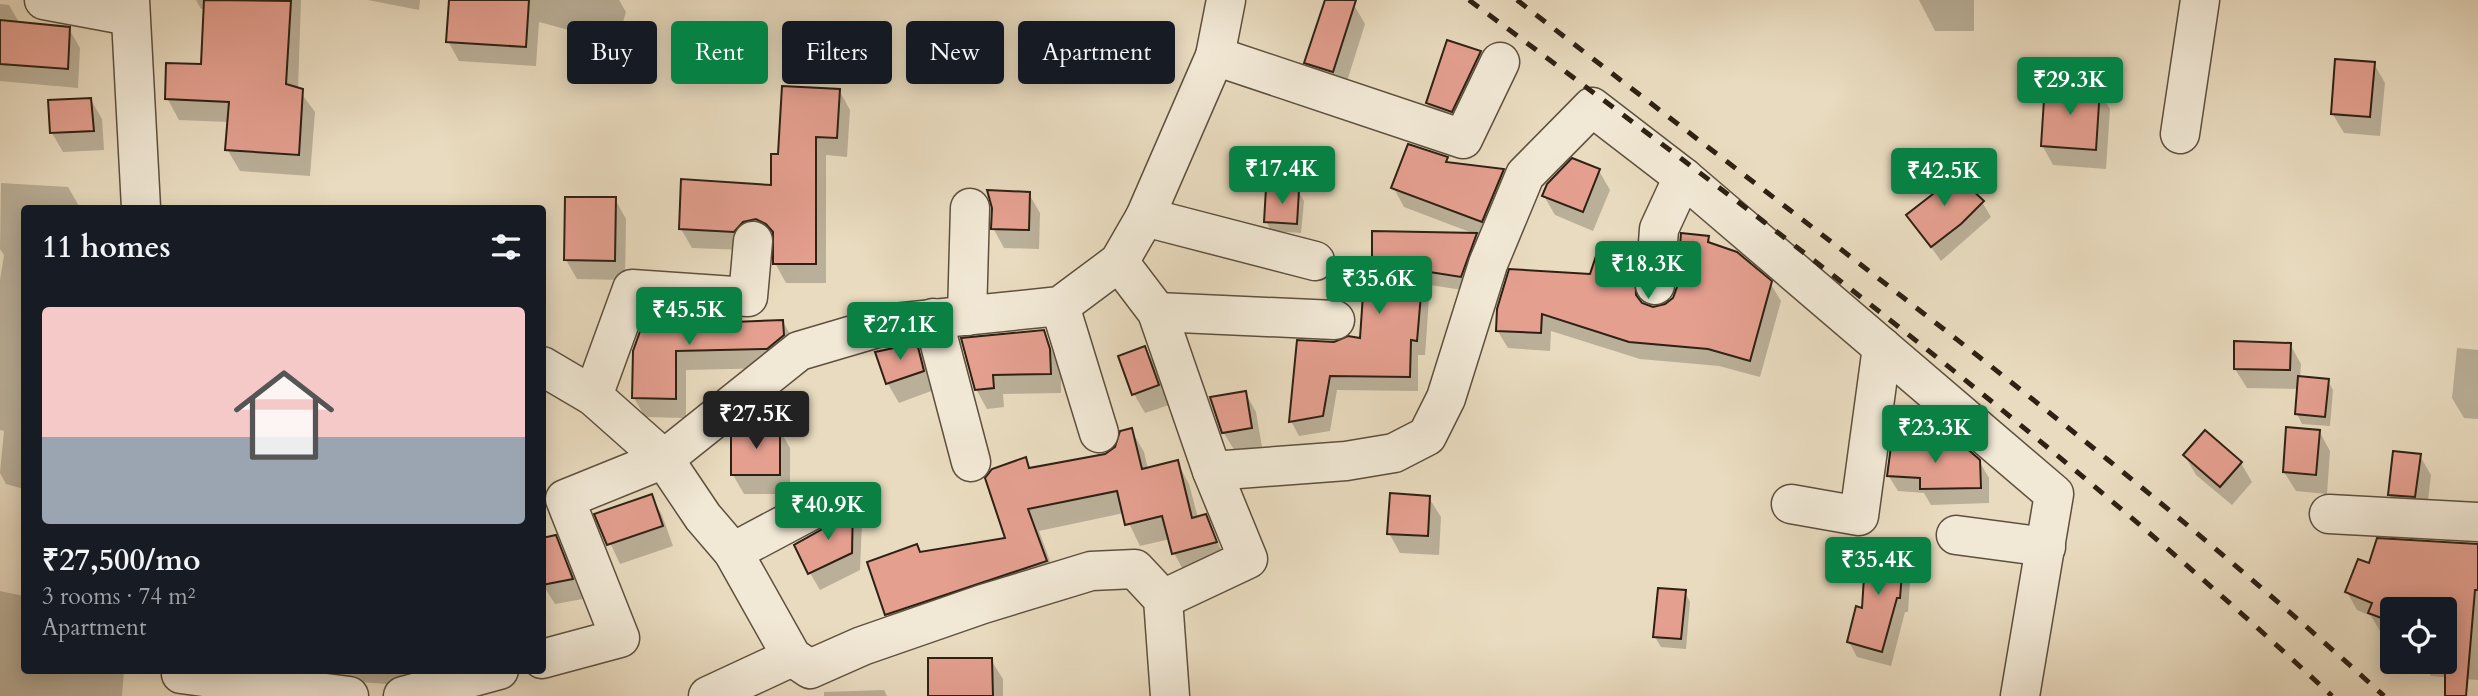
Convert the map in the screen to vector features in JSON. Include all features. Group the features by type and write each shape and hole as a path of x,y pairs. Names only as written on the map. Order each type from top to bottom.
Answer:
{"street":[{"path":"44,0 130,8 141,205"},
{"path":"546,658 620,638 565,499 664,459 799,352 894,323 1060,306 1119,262 1145,217 1215,55 1226,0"},
{"path":"2180,134 2200,0"},
{"path":"1215,55 1463,139 1500,62"},
{"path":"1212,471 1346,461 1394,453 1427,436 1446,398 1488,264 1525,175 1592,107 1683,177 2054,494 2020,696"},
{"path":"1655,285 1660,229 1683,177"},
{"path":"970,208 950,317 971,462"},
{"path":"1145,217 1315,261"},
{"path":"593,396 632,289 748,297 753,241"},
{"path":"1119,262 1157,312 1212,471 1248,559 1163,599"},
{"path":"1060,306 1099,433"},
{"path":"1157,312 1335,320"},
{"path":"1791,504 1859,516 1882,346"},
{"path":"546,368 593,396 664,459 703,517 733,552 792,657 810,669 862,646 983,604 1091,571 1135,569 1163,599 1170,696"},
{"path":"733,552 816,509"},
{"path":"2329,514 2478,522"},
{"path":"1956,535 2046,547"},
{"path":"708,696 792,657"},
{"path":"386,696 389,674"},
{"path":"403,696 484,674"},
{"path":"180,680 349,696"}],"building":[{"path":"204,0 291,1 286,84 303,89 299,155 225,150 229,102 165,99 166,63 201,64"},
{"path":"449,0 529,0 526,47 446,42"},
{"path":"1325,0 1356,0 1333,72 1304,63"},
{"path":"0,20 70,27 68,69 0,64"},
{"path":"1447,40 1481,51 1452,112 1426,103"},
{"path":"2335,59 2375,62 2370,117 2331,114"},
{"path":"2045,84 2100,88 2096,150 2041,146"},
{"path":"782,86 840,89 837,138 816,137 816,264 773,264 773,232 766,224 756,219 743,222 734,232 679,229 681,179 771,185 771,154 778,154"},
{"path":"91,98 94,131 50,133 48,100"},
{"path":"1408,144 1448,157 1446,162 1504,169 1482,222 1391,188"},
{"path":"1572,158 1600,169 1583,212 1542,196 1547,184"},
{"path":"1948,167 1984,201 1961,224 1931,247 1906,215 1933,194 1928,189"},
{"path":"1266,188 1299,190 1297,224 1264,222"},
{"path":"987,190 1030,192 1029,230 991,229 992,208"},
{"path":"565,197 616,197 615,261 564,260"},
{"path":"1372,231 1477,233 1461,277 1423,271 1417,341 1411,340 1410,377 1330,376 1323,416 1289,422 1297,340 1334,342 1348,336 1360,338 1364,280 1372,280"},
{"path":"1681,233 1709,236 1708,242 1737,252 1772,281 1750,361 1708,349 1629,342 1542,314 1541,333 1496,331 1497,309 1509,269 1590,274 1597,253 1635,265 1636,295 1642,303 1653,307 1665,304 1673,298 1677,287"},
{"path":"647,312 709,316 709,323 783,320 784,335 767,349 676,351 676,399 632,398 633,351"},
{"path":"1044,330 1050,349 1051,374 993,375 994,388 975,390 961,338"},
{"path":"2234,341 2291,343 2290,370 2234,369"},
{"path":"917,343 924,371 886,384 875,352"},
{"path":"1145,346 1159,385 1132,395 1118,356"},
{"path":"2298,376 2329,379 2325,417 2295,414"},
{"path":"1246,391 1252,428 1222,433 1210,397"},
{"path":"739,427 780,427 780,475 731,475 731,433"},
{"path":"2286,427 2320,430 2316,475 2283,472"},
{"path":"1132,428 1142,469 1178,460 1192,518 1206,514 1217,542 1172,554 1162,516 1125,525 1117,491 1028,509 1047,561 885,615 867,562 917,544 920,552 1005,538 985,478 992,469 1026,457 1029,468 1105,454 1115,447 1120,431"},
{"path":"2205,430 2242,462 2220,487 2183,455"},
{"path":"1892,439 1911,440 1910,446 1963,445 1980,460 1981,488 1920,489 1920,478 1887,476"},
{"path":"2393,451 2421,454 2415,497 2388,495"},
{"path":"1390,493 1430,496 1428,536 1387,534"},
{"path":"652,494 663,526 607,545 594,514"},
{"path":"853,504 852,553 808,574 794,545 826,527 837,512"},
{"path":"556,535 573,579 546,584 546,537"},
{"path":"2377,538 2478,544 2478,590 2475,590 2466,696 2445,696 2445,674 2457,674 2457,597 2380,597 2380,618 2368,613 2372,603 2345,592 2358,559 2369,563"},
{"path":"1866,546 1904,549 1900,598 1897,598 1882,652 1847,642 1856,606 1862,608"},
{"path":"1658,588 1686,590 1681,639 1653,637"},
{"path":"928,658 992,658 993,696 928,696"}],"railway":[{"path":"1469,0 1691,166 2019,423 2230,603 2332,696"},
{"path":"1517,0 2066,426 2174,514 2384,696"}]}
